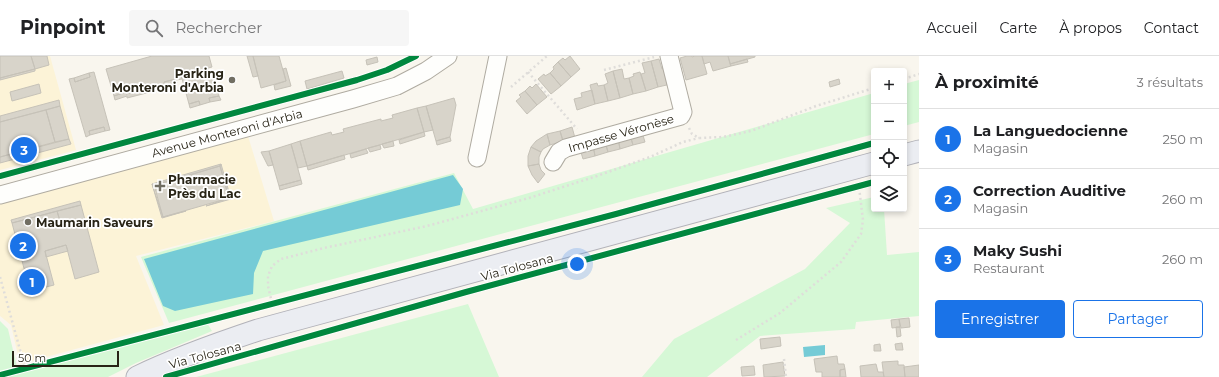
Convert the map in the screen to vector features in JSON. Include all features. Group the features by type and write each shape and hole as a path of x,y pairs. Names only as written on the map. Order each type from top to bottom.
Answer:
{"main road":[{"path":"907,154 919,151"},
{"path":"137,377 158,366 199,349 258,330 871,164"}],"street":[{"name":"Avenue Monteroni d'Arbia","path":"0,195 397,86 448,56"},
{"path":"477,158 498,56"},
{"name":"Impasse Véronèse","path":"553,162 559,152 566,148 681,116 683,112 669,56"}],"path":[{"path":"511,87 547,56"},
{"path":"604,70 660,56"},
{"path":"528,72 588,142"},
{"path":"907,78 919,74"},
{"path":"272,303 268,286 268,276 272,266 281,259 324,248 427,226 528,198 650,157 682,142 699,138 723,137 751,131 816,106 871,89"},
{"path":"681,116 692,134 699,138"},
{"path":"736,340 780,313 840,262 861,234 863,220 861,186 851,189"},
{"path":"0,277 23,369 33,366"},
{"path":"265,305 280,301"},
{"path":"784,359 786,377"}],"shaded area":[{"path":"0,56 50,56 76,150 0,170"},
{"path":"248,136 274,221 136,256 164,325 20,364 11,325 0,316 0,204"}],"green space":[{"path":"919,80 919,122 907,125 907,104 907,83"},
{"path":"871,94 871,135 169,323 141,257 454,173 473,209"},
{"path":"871,198 871,212 884,212 887,255 919,252 919,316 856,322 855,329 760,336 707,377 642,377 674,339 805,269 850,223 826,208"},
{"path":"468,304 499,377 196,377"},
{"path":"204,318 212,331 136,363 108,377 0,377 0,321 8,329 17,367"}],"water":[{"path":"453,175 463,189 460,205 263,251 254,273 253,294 175,311 163,306 144,259"},
{"path":"825,345 825,355 804,357 803,347"}],"building":[{"path":"0,56 31,56 35,69 0,78"},
{"path":"31,56 47,56 49,65 35,69"},
{"path":"152,56 209,56 212,67 208,68 210,76 214,74 219,96 209,98 210,102 200,105 199,101 189,104 181,75 175,76 176,79 164,82 165,84 114,96 106,69"},
{"path":"247,56 253,56 258,76 253,77"},
{"path":"253,56 279,56 286,81 261,88"},
{"path":"570,56 580,69 571,77 558,62 563,58 565,60"},
{"path":"687,56 702,56 707,74 686,80 680,58"},
{"path":"702,56 728,56 731,66 713,71 710,62 704,64"},
{"path":"728,56 755,56 755,57 730,64"},
{"path":"377,57 378,62 367,65 366,60"},
{"path":"659,59 662,69 666,67 671,84 658,87 651,61"},
{"path":"747,59 748,62 731,66 730,64"},
{"path":"651,61 658,87 646,91 641,74 645,73 642,63"},
{"path":"558,62 571,77 561,86 550,73"},
{"path":"286,68 291,86 275,90 274,85 286,81 283,69"},
{"path":"35,69 35,71 0,80 0,78"},
{"path":"622,69 624,79 629,78 633,94 620,98 613,71"},
{"path":"342,71 344,78 307,89 305,81"},
{"path":"613,71 620,98 608,101 604,85 608,83 605,74"},
{"path":"94,72 110,130 105,131 104,127 89,131 90,135 86,137 69,79 74,78 75,82 90,77 89,73"},
{"path":"640,72 646,91 633,94 629,78 634,76 633,74"},
{"path":"89,73 90,77 75,82 74,78"},
{"path":"550,73 561,86 551,94 538,79 544,74 545,76"},
{"path":"181,75 182,79 176,80 177,83 165,86 166,88 115,100 114,96 165,84 164,82 176,79 175,76"},
{"path":"839,79 840,84 830,87 829,82"},
{"path":"597,83 598,86 604,85 608,101 595,104 590,85"},
{"path":"39,84 41,93 12,101 10,92"},
{"path":"536,84 547,97 537,105 525,91 530,86 532,88"},
{"path":"592,90 595,104 577,110 574,99 582,97 581,93"},
{"path":"525,91 537,105 527,114 516,101 521,97 519,95"},
{"path":"219,96 221,100 210,102 209,98"},
{"path":"454,98 456,105 450,137 436,141 426,106"},
{"path":"59,100 60,106 0,122 0,116"},
{"path":"199,101 200,105 190,108 189,104"},
{"path":"60,106 69,139 55,142 46,110"},
{"path":"426,106 433,130 424,132 417,108"},
{"path":"417,108 424,132 307,166 300,141 331,132 332,135 344,132 343,129 381,119 381,121 393,118 392,115"},
{"path":"46,110 55,142 0,157 0,122"},
{"path":"104,127 105,131 90,135 89,131"},
{"path":"572,127 575,138 563,141 560,131"},
{"path":"560,131 563,141 550,145 547,134"},
{"path":"424,132 425,136 400,144 399,140"},
{"path":"642,132 645,142 633,145 630,135"},
{"path":"547,134 550,145 541,152 531,147 536,141"},
{"path":"630,135 633,145 620,149 618,138"},
{"path":"450,137 451,141 437,145 436,141"},
{"path":"618,138 620,149 608,152 605,142"},
{"path":"69,139 71,144 0,163 0,157"},
{"path":"300,141 307,166 298,168 291,144"},
{"path":"393,141 394,146 384,148 382,144"},
{"path":"605,142 608,152 595,156 593,145"},
{"path":"291,144 301,180 279,186 269,151"},
{"path":"380,145 381,149 370,152 368,148"},
{"path":"593,145 595,156 583,159 580,149"},
{"path":"531,147 541,152 539,164 528,166 528,156"},
{"path":"366,149 368,153 351,158 350,154"},
{"path":"269,151 273,165 268,166 261,152"},
{"path":"344,155 345,159 308,170 307,166"},
{"path":"221,164 231,199 206,206 229,198 220,166"},
{"path":"221,164 220,166 177,179 154,185 152,184"},
{"path":"539,164 541,170 545,174 538,183 528,166"},
{"path":"220,166 229,198 163,217 154,185"},
{"path":"301,180 302,184 280,190 279,186"},
{"path":"152,184 163,217 186,211 162,218"},
{"path":"80,201 81,205 12,223 11,220"},
{"path":"81,205 99,272 75,279 66,245 45,251 54,285 30,291 12,223 35,217 38,227 60,221 57,211"},
{"path":"57,211 60,221 38,227 35,217"},
{"path":"66,245 68,251 46,257 45,251"},
{"path":"909,318 910,327 901,328 899,319"},
{"path":"899,319 900,327 892,328 891,320"},
{"path":"896,327 900,327 901,336 897,337"},
{"path":"780,337 781,346 761,349 760,339"},
{"path":"902,343 903,350 896,350 895,344"},
{"path":"880,344 881,351 874,351 874,345"},
{"path":"837,356 838,364 844,364 845,369 840,370 840,377 822,377 822,372 816,372 814,359"},
{"path":"898,361 898,365 904,365 905,377 884,377 882,362"},
{"path":"783,362 785,376 764,377 763,365"},
{"path":"876,364 878,372 883,372 884,377 861,377 860,366"},
{"path":"919,365 919,377 905,377 904,367"},
{"path":"754,366 755,375 742,376 741,367"},
{"path":"845,369 846,377 840,377 840,370"}],"cycle path":[{"path":"0,176 357,80 387,70 416,56"},
{"path":"0,375 616,214 871,144"},
{"name":"Via Tolosana","path":"166,377 466,292 871,183"}],"place":[{"name":"Parking Monteroni d'Arbia","path":"232,80"},
{"name":"Maky Sushi","path":"24,150"},
{"name":"Pharmacie Près du Lac","path":"160,186"},
{"name":"Maumarin Saveurs","path":"28,222"},
{"name":"Correction Auditive","path":"23,246"},
{"name":"La Languedocienne","path":"32,282"}]}
